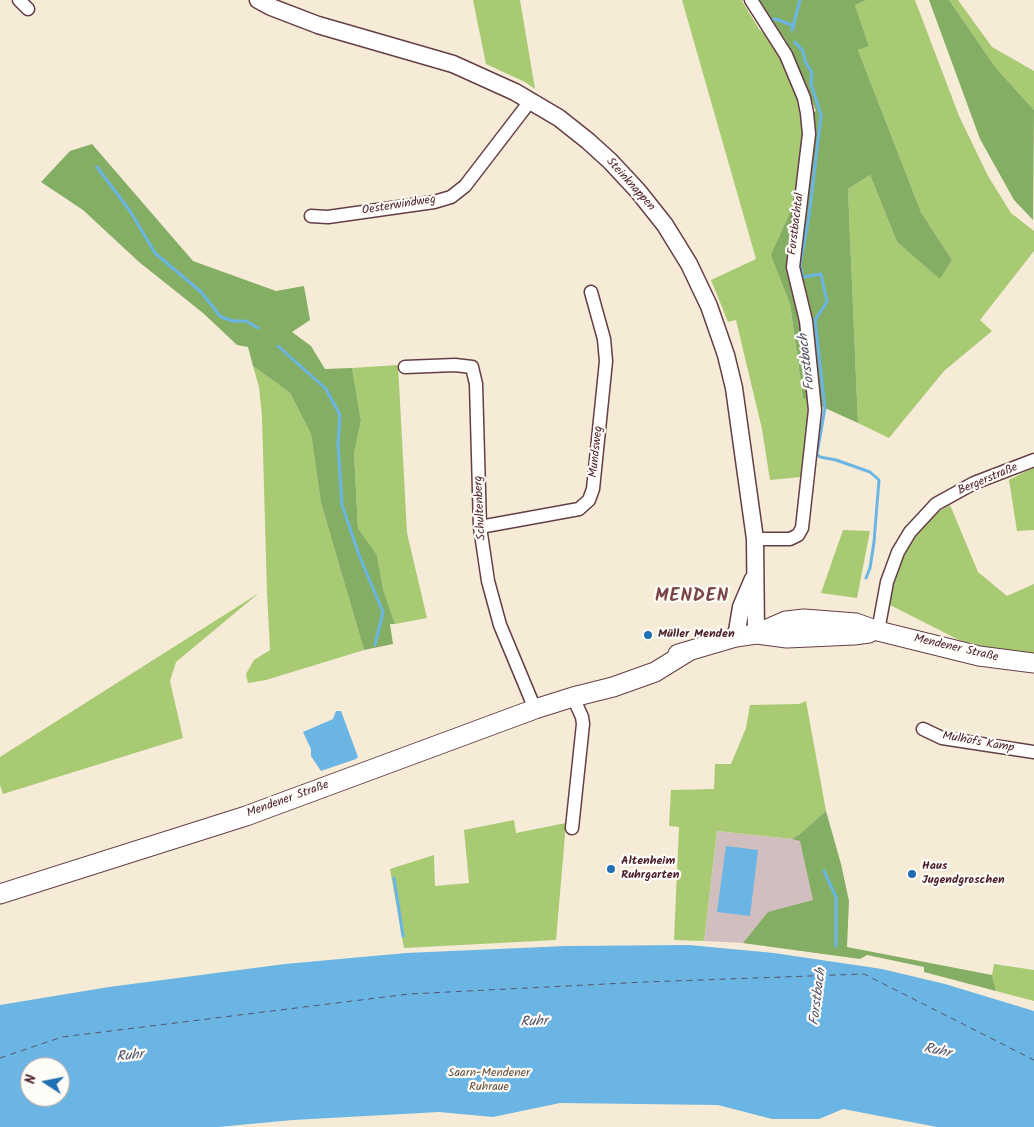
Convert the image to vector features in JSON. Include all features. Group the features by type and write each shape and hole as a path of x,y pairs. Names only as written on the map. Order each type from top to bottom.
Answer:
{"main road":[{"name":"Mendener Straße","path":"0,894 246,816 535,709 573,696 613,687 655,672 689,651 756,634 786,621 833,620 856,624 979,656 1034,663"}],"street":[{"name":"Steinknappen","path":"258,0 318,25 453,64 531,100 559,118 610,161 638,191 665,225 690,264 710,306 726,355 734,388 755,538 756,634"},
{"name":"Forstbachtal","path":"751,0 786,55 804,98 807,112 809,134 793,267 806,321 815,410 802,528 798,535 790,539 755,538"},
{"name":"Oesterwindweg","path":"311,216 328,217 434,202 451,196 465,186 531,100"},
{"name":"Mundsweg","path":"480,527 579,509 589,500 593,489 606,361 604,339 591,292"},
{"name":"Schultenberg","path":"405,367 455,365 472,367 476,384 480,527 488,581 500,625 535,709"},
{"name":"Bergerstraße","path":"878,631 887,582 898,552 910,532 936,504 974,483 1034,460"},
{"name":"Steinknappen","path":"736,638 740,608 754,577"},
{"path":"572,828 583,724 573,696"},
{"name":"Mulhofs Kamp","path":"923,729 942,738 1034,752"}],"shaded area":[{"path":"826,811 832,955 743,943 704,941 717,831 792,839"}],"green space":[{"path":"473,0 520,0 535,89 525,82 486,64"},
{"path":"682,0 744,0 742,1 759,29 778,45 805,117 792,208 772,255 790,304 803,398 812,401 801,477 770,480 762,429 736,320 728,322 711,280 756,259"},
{"path":"757,0 867,0 855,5 869,46 858,50 921,212 952,260 940,279 897,242 870,175 848,189 858,423 803,398 790,304 771,255 792,208 805,117 816,111 785,39 766,18"},
{"path":"867,0 915,0 959,116 988,176 1011,213 1034,231 1034,251 980,320 992,331 944,371 889,438 858,423 848,189 870,175 897,242 940,278 952,260 921,212 858,50 869,46 855,5"},
{"path":"929,0 949,0 996,68 1034,110 1033,220 1014,200 980,139"},
{"path":"949,0 958,0 992,47 1034,71 1034,110 996,68"},
{"path":"92,144 193,261 276,291 304,286 310,320 292,332 311,346 325,369 352,368 361,421 354,453 358,528 377,555 383,589 395,624 390,624 393,644 364,650 321,503 311,434 290,393 253,366 248,347 237,345 203,313 139,262 83,210 41,182 70,151"},
{"path":"398,365 407,533 427,618 395,624 383,589 377,555 358,528 354,453 361,421 352,368"},
{"path":"253,366 290,393 311,434 321,503 364,650 266,680 248,683 246,674 254,660 270,650 262,417 259,387"},
{"path":"1034,467 1034,530 1017,531 1009,480"},
{"path":"950,505 978,572 1007,596 1034,584 1034,655 1008,653 959,640 888,604 896,566 914,533 933,515"},
{"path":"843,530 870,531 857,598 821,593"},
{"path":"259,593 176,662 170,681 183,738 3,794 0,785 0,757"},
{"path":"806,701 826,811 792,839 717,831 704,941 674,940 679,827 669,826 671,790 714,789 715,764 731,764 746,728 750,705 799,704"},
{"path":"826,811 849,901 847,947 992,975 996,991 924,972 924,967 867,955 860,959 743,943 768,912 813,900 800,841 792,839"},
{"path":"514,820 516,833 566,823 556,940 404,948 390,869 434,855 435,886 469,883 464,830"},
{"path":"994,964 1034,970 1034,1001 996,991 992,975"}],"water":[{"path":"336,711 341,711 358,757 321,771 311,756 311,749 303,732 333,719"},
{"path":"726,846 758,850 750,916 717,912"},
{"name":"Ruhr","path":"689,945 774,953 882,969 945,984 1034,1011 1034,1127 937,1127 843,1109 819,1119 772,1119 718,1105 560,1103 493,1117 439,1112 293,1120 218,1127 0,1127 0,1005 109,987 285,964 406,953 566,946"}],"waterway":[{"name":"Forstbach","path":"792,30 800,0"},
{"path":"771,20 776,19 794,26"},
{"name":"Forstbach","path":"795,42 803,51 805,61 812,73 811,84 821,115 809,217 800,265 803,277 821,274 827,302 815,320 825,408 817,454 820,457 836,460 870,472 879,480 874,542 870,568 866,578"},
{"path":"97,167 130,211 155,253 201,292 221,317 233,321 246,321 258,328"},
{"path":"278,346 326,389 340,415 338,444 342,505 359,555 383,612 375,645"},
{"name":"Forstbach","path":"824,871 836,897 836,946"},
{"path":"394,878 403,936"}],"ferry route":[{"path":"0,1058 62,1037 409,994 645,982 864,974 1034,1060"}],"place":[{"name":"Müller Menden","path":"648,635"},
{"name":"Altenheim Ruhrgarten","path":"611,869"},
{"name":"Haus Jugendgroschen","path":"912,874"}],"district":[{"name":"MENDEN","path":"692,598"}],"park label":[{"name":"Saarn-Mendener Ruhraue","path":"489,1081"}]}
